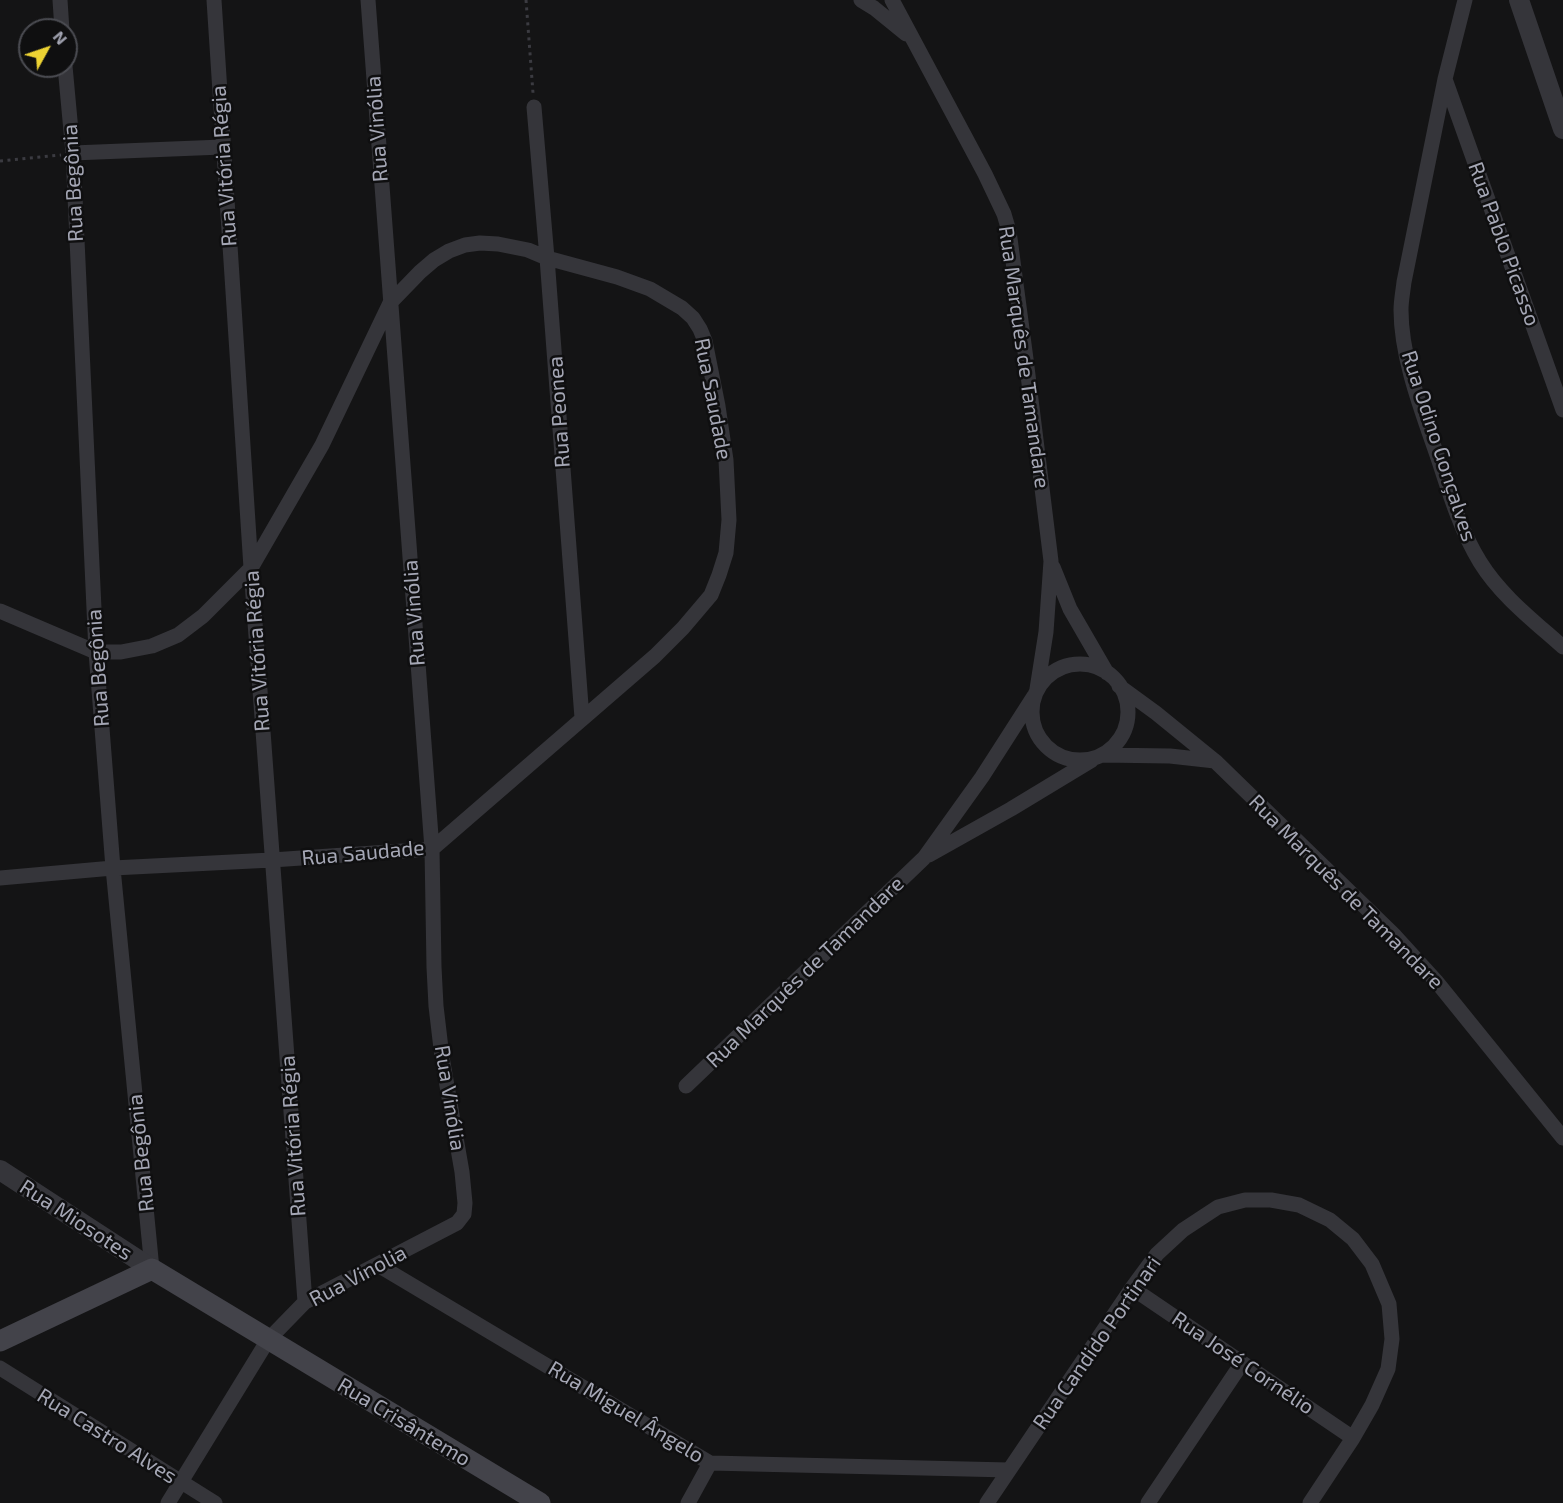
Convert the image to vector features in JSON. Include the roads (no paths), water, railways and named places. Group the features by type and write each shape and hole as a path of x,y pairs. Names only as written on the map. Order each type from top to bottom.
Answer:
{"main road":[{"name":"Rua Crisântemo","path":"152,1269 540,1503"},
{"path":"0,1341 152,1269"}],"street":[{"path":"60,0 61,18"},
{"name":"Rua Vitória Régia","path":"214,0 251,568 305,1302"},
{"name":"Rua Vinólia","path":"368,0 432,849 436,1006 465,1203 464,1214 457,1223"},
{"path":"861,0 911,38"},
{"name":"Rua Marquês de Tamandare","path":"686,1086 924,858 982,777 1036,692 1046,632 1051,561 1009,231 1001,206 985,174 892,0"},
{"name":"Rua Odino Gonçalves","path":"1465,0 1445,79 1404,282 1401,309 1403,335 1407,361 1463,531 1480,563 1497,586 1563,647"},
{"path":"1519,0 1563,129"},
{"name":"Rua Begônia","path":"66,78 73,153 96,652 113,868 152,1269"},
{"name":"Rua Pablo Picasso","path":"1445,79 1563,410"},
{"name":"Rua Peonea","path":"534,107 582,718"},
{"path":"73,153 222,147"},
{"name":"Rua Saudade","path":"0,611 96,652 121,652 152,646 178,635 203,616 251,568 322,445 390,303 434,260 449,251 465,245 480,243 513,246 617,277 650,289 670,300 693,318 705,341 718,406 729,491 726,553 711,595 655,656 432,849 113,868 0,878"},
{"name":"Rua Marquês de Tamandare","path":"1051,561 1071,609 1107,673"},
{"path":"1099,757 1112,749 1125,730 1127,719 1125,696 1107,673 1095,667 1082,664 1069,665 1056,670 1045,678 1036,692 1031,711 1040,741 1051,752 1081,761 1099,757 1170,756 1215,761"},
{"name":"Rua Marquês de Tamandare","path":"1119,686 1215,761 1395,936 1436,981 1563,1138"},
{"name":"Rua Marquês de Tamandare","path":"924,858 1099,757"},
{"name":"Rua Miosotes","path":"0,1170 152,1269"},
{"name":"Rua Candido Portinari","path":"987,1503 1157,1254 1183,1230 1218,1208 1245,1200 1271,1200 1299,1205 1330,1220 1353,1239 1372,1264 1389,1304 1392,1339 1388,1369 1372,1406 1310,1503"},
{"name":"Rua Vinolia","path":"168,1503 268,1340 305,1302 457,1223"},
{"name":"Rua Miguel Ângelo","path":"378,1265 710,1463 1009,1470"},
{"name":"Rua José Cornélio","path":"1132,1288 1353,1438"},
{"path":"1148,1503 1242,1363"},
{"name":"Rua Castro Alves","path":"0,1368 215,1503"},
{"path":"688,1503 710,1463"}]}
